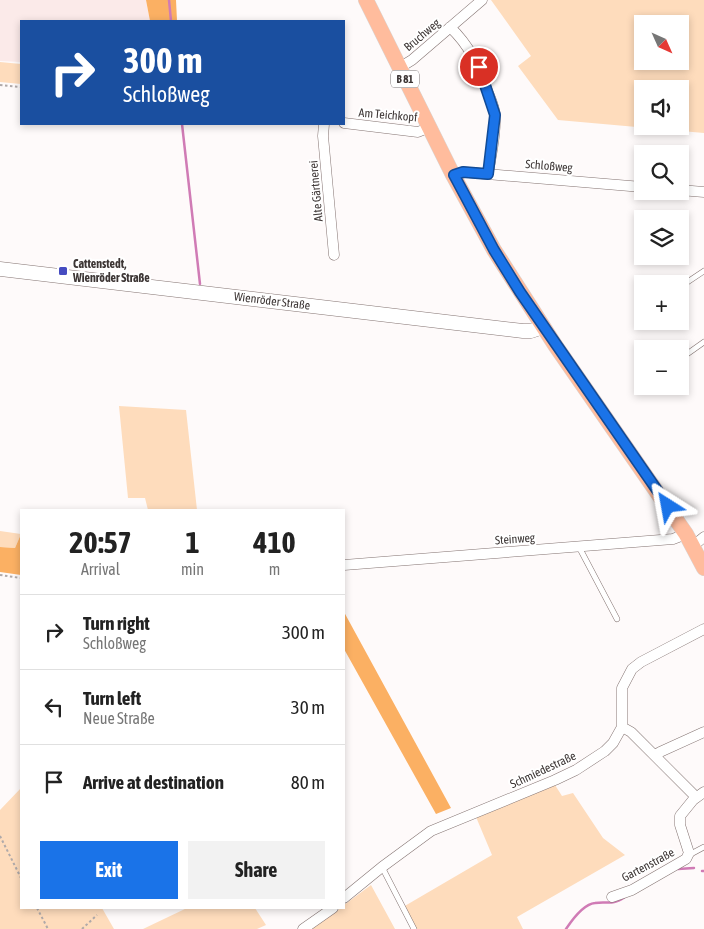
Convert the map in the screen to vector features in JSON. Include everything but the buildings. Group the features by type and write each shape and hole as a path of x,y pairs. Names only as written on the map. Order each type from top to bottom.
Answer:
{"main road":[{"name":"B 81","path":"366,0 494,250 543,327 695,539 704,568"},
{"name":"Wienröder Straße","path":"0,269 522,331 531,331 543,327"}],"street":[{"name":"Bruchweg","path":"400,68 412,60 482,0"},
{"path":"450,27 472,54 479,67 493,106 495,115 488,174"},
{"name":"Am Teichkopf","path":"345,123 418,132 430,128"},
{"name":"Alte Gärtnerei","path":"324,125 323,136 334,255"},
{"name":"Schloßweg","path":"454,175 463,172 634,186"},
{"path":"689,191 704,192"},
{"name":"Steinweg","path":"345,565 673,539 695,539"},
{"path":"700,795 632,732 622,727 622,688 632,669 641,662 704,629"},
{"name":"Schmiedestraße","path":"345,897 431,831 576,770 605,751 613,743 622,727"},
{"path":"656,756 660,752 704,732"},
{"name":"Gartenstraße","path":"612,902 686,859 688,855 680,825 680,816 700,795"},
{"path":"303,929 332,909"}],"lane":[{"path":"689,281 704,271"},
{"path":"689,353 704,342"},
{"path":"579,547 617,620"},
{"path":"688,855 704,847"},
{"path":"382,867 414,929"}],"path":[{"path":"0,85 20,87"},
{"path":"0,575 20,578"},
{"path":"0,836 20,876"},
{"path":"38,909 48,929"},
{"path":"82,929 97,914"}],"shaded area":[{"path":"0,0 146,0 150,20 20,20 20,62 0,61"},
{"path":"146,0 176,0 177,20 150,20"},
{"path":"491,0 704,0 704,133 689,132 689,80 634,80 634,127 558,120 518,66 531,56"},
{"path":"0,62 20,64 20,84 0,82"},
{"path":"119,406 186,410 197,509 148,509 145,498 128,498"},
{"path":"0,531 20,534 15,548 0,547"},
{"path":"20,536 20,575 0,572 0,547 15,548"},
{"path":"345,614 451,808 436,814 345,651"},
{"path":"555,785 562,796 573,793 603,838 625,855 517,917 523,929 414,929 403,907 492,855 476,817"},
{"path":"20,789 20,909 103,909 114,929 0,929 0,810"},
{"path":"371,885 395,929 311,929 340,909 345,909 345,904"},
{"path":"185,909 256,909 266,925 257,929 143,929"}],"waterway":[{"path":"169,0 171,20"},
{"path":"182,125 200,284"},
{"path":"678,869 694,868"},
{"path":"566,929 586,906 595,903 613,902 625,897"}],"place":[{"name":"Cattenstedt, Wienröder Straße","path":"63,271"}],"route":[{"path":"479,67 495,115 488,174 463,172 454,175 494,250 520,292 668,506"}]}
